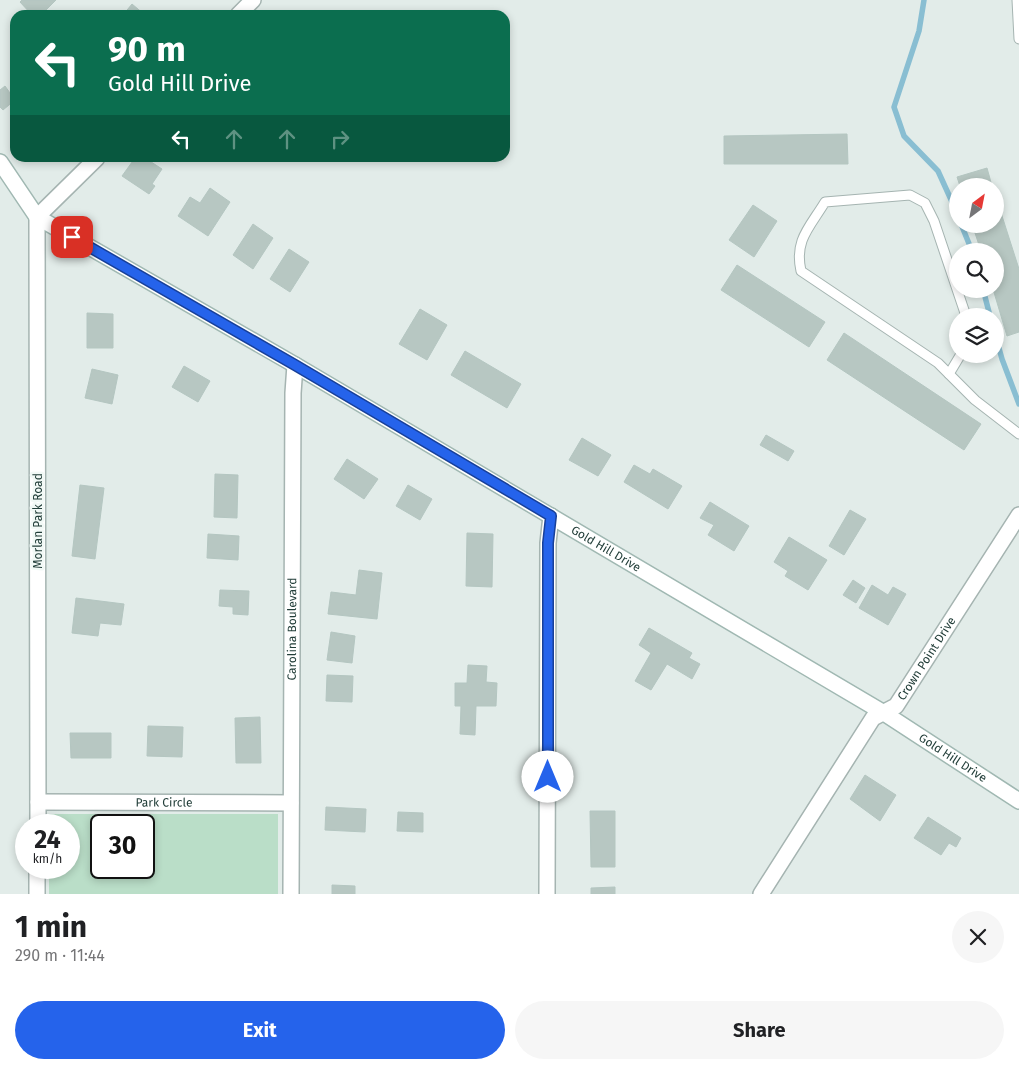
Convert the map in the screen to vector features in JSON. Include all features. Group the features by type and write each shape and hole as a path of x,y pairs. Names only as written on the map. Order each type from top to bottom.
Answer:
{"street":[{"path":"243,10 253,0"},
{"name":"Gold Hill Drive","path":"0,162 38,217 295,365 884,713 1019,801"},
{"path":"38,217 93,162"},
{"name":"Morlan Park Road","path":"38,217 38,814"},
{"name":"Carolina Boulevard","path":"291,894 292,393 295,365"},
{"name":"Crown Point Drive","path":"762,894 873,718 896,706 1019,515"},
{"path":"547,894 548,543 551,516"},
{"name":"Park Circle","path":"38,802 290,803"},
{"path":"37,894 38,879"}],"lane":[{"path":"1017,0 1019,39"},
{"path":"963,308 926,203 910,195 825,202 799,244 798,257 801,271 938,363 975,400 1019,434"},
{"path":"949,374 956,363"}],"green space":[{"path":"80,814 90,814 90,879 155,879 155,814 278,814 278,894 49,894 49,879 80,879"}],"building":[{"path":"22,0 56,0 46,10 27,10 20,2"},
{"path":"132,4 139,10 127,10"},
{"path":"5,86 10,93 10,104 3,110 0,107 0,90"},
{"path":"847,134 848,164 724,164 724,136"},
{"path":"132,162 151,162 162,169 152,184 155,186 149,194 122,176"},
{"path":"987,168 990,178 957,178"},
{"path":"210,188 230,202 208,236 178,216 190,197 200,203"},
{"path":"753,205 777,221 754,257 729,240"},
{"path":"1004,222 1019,269 1019,332 1007,336 1004,326 1004,308 999,308 996,298 1004,298 1004,243 978,243 975,233 1004,233"},
{"path":"253,224 273,238 253,269 233,255"},
{"path":"289,249 309,262 290,292 270,279"},
{"path":"737,265 825,322 809,347 721,290"},
{"path":"420,309 447,325 427,360 399,344"},
{"path":"87,313 113,314 113,348 87,348"},
{"path":"844,333 981,424 964,450 827,360"},
{"path":"465,351 521,384 507,408 451,375"},
{"path":"184,366 210,381 198,402 172,387"},
{"path":"92,369 118,375 112,404 85,398"},
{"path":"766,435 794,451 788,461 760,445"},
{"path":"582,438 611,455 598,476 569,460"},
{"path":"347,459 378,479 364,499 334,479"},
{"path":"634,465 650,474 653,469 682,486 668,509 624,482"},
{"path":"215,474 238,475 237,518 214,517"},
{"path":"80,485 104,488 95,559 72,556"},
{"path":"408,485 432,499 420,520 396,506"},
{"path":"710,502 749,526 734,551 708,535 714,525 700,518"},
{"path":"850,510 866,519 844,555 829,546"},
{"path":"467,533 493,534 492,587 466,586"},
{"path":"208,534 239,536 238,560 207,558"},
{"path":"789,537 827,560 808,590 785,576 788,571 774,562"},
{"path":"359,570 382,573 377,619 328,614 331,592 356,595"},
{"path":"853,580 865,588 856,603 843,595"},
{"path":"872,585 888,595 893,587 906,594 888,625 859,608"},
{"path":"220,590 249,591 248,615 233,614 233,607 219,606"},
{"path":"76,598 124,604 121,625 100,623 98,636 72,633"},
{"path":"649,628 692,653 689,658 700,664 692,679 667,664 651,690 635,681 651,653 639,645"},
{"path":"331,632 355,636 352,663 327,660"},
{"path":"468,665 487,666 486,682 497,683 496,706 476,706 475,735 460,734 461,706 455,706 455,683 467,683"},
{"path":"327,675 353,676 352,702 326,701"},
{"path":"260,717 261,763 236,763 235,718"},
{"path":"148,726 183,727 182,757 147,756"},
{"path":"70,733 111,733 111,758 71,758"},
{"path":"865,775 896,795 880,821 850,799"},
{"path":"326,807 366,809 365,832 325,830"},
{"path":"590,811 615,811 615,867 591,867"},
{"path":"398,812 423,813 423,832 397,831"},
{"path":"928,817 961,838 956,847 949,843 941,855 914,838"},
{"path":"332,885 355,886 355,894 332,894"},
{"path":"615,887 615,894 591,894 591,888"}],"waterway":[{"path":"924,0 919,31 894,107 904,136 938,171 949,195"},
{"path":"965,233 969,243"},
{"path":"985,298 988,308"},
{"path":"1004,363 1019,404"}],"route":[{"path":"72,237 295,365 551,516 548,543 548,777"}]}
